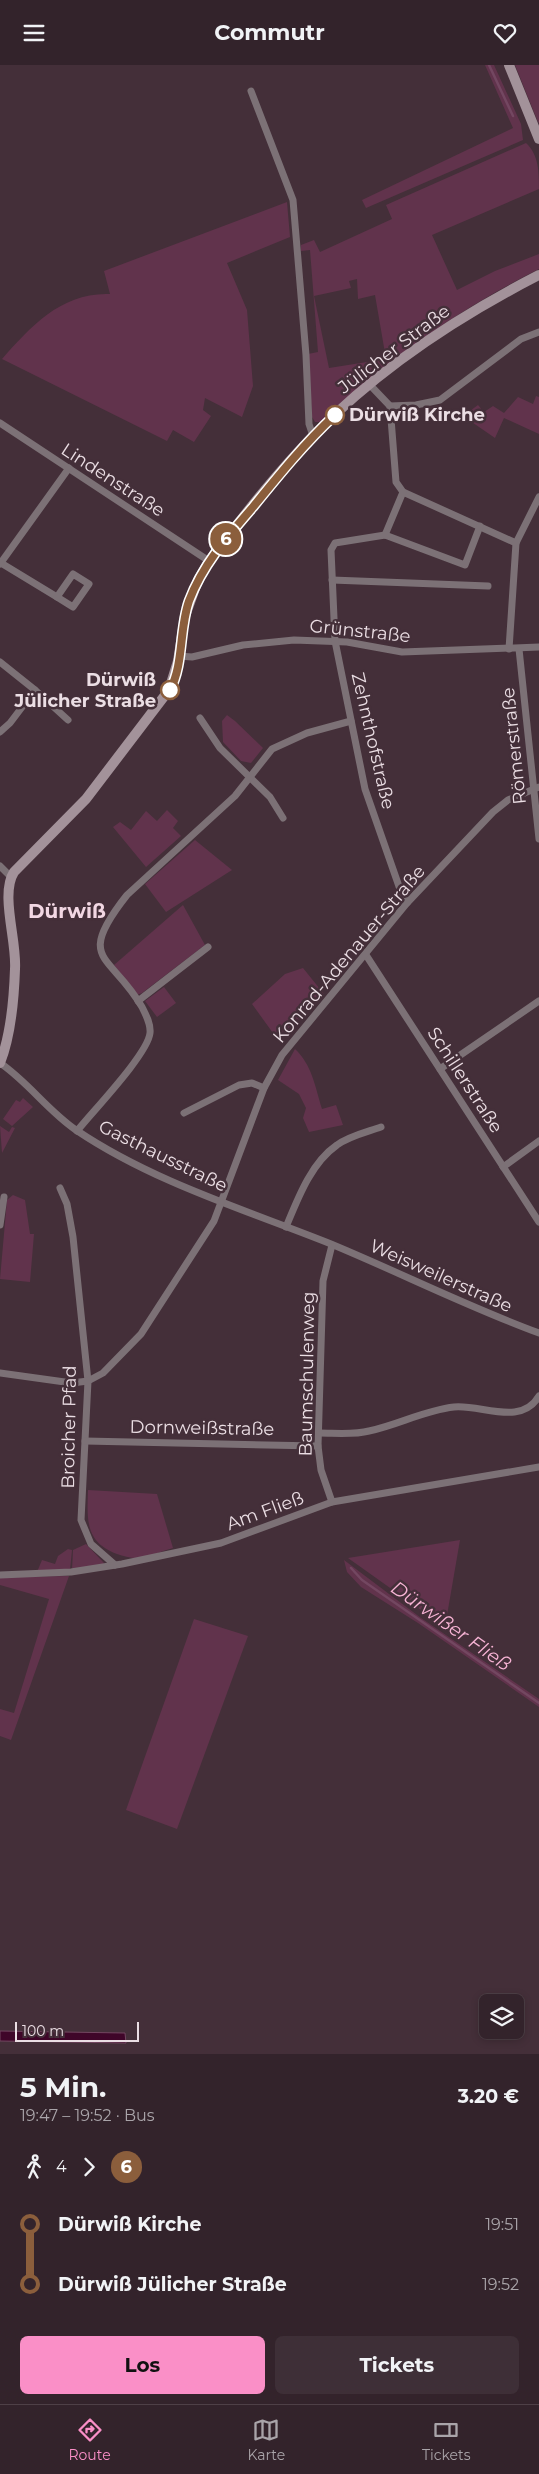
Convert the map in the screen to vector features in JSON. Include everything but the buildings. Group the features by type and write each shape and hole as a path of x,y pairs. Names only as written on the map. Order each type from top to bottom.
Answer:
{"street":[{"path":"509,65 539,139"},
{"path":"251,91 293,200 305,346 309,424 314,436"},
{"name":"Jülicher Straße","path":"10,876 86,799 160,704 172,686 185,616 198,580 209,561 314,436 370,385 462,318 539,275"},
{"path":"390,406 416,405 440,400 521,339 539,332"},
{"path":"370,385 390,406 396,482 402,492 516,543"},
{"name":"Lindenstraße","path":"0,423 209,561"},
{"path":"57,597 73,574 89,583 73,607 0,564 69,468"},
{"path":"402,492 385,535 462,566 468,563 480,526"},
{"path":"509,649 516,543 539,497"},
{"name":"Zehnthofstraße","path":"385,535 335,543 331,550 335,641 366,789 402,895 407,903"},
{"path":"332,580 488,586"},
{"name":"Grünstraße","path":"179,656 192,657 272,641 335,641 402,652 539,647"},
{"name":"Römerstraße","path":"519,649 536,788 539,839"},
{"path":"0,662 35,689 68,721"},
{"path":"0,732 10,723 35,689"},
{"path":"200,718 220,748 270,797 283,818"},
{"path":"76,1131 116,1084 146,1044 150,1033 149,1023 138,1001 103,957 99,947 102,934 114,911 127,895 235,796 272,749 307,733 351,721"},
{"name":"Konrad-Adenauer-Straße","path":"88,1381 115,1362 141,1335 214,1221 264,1088 282,1055 407,903 458,852 493,812 508,800 536,788"},
{"path":"0,866 10,876 6,893 16,969 0,1063"},
{"path":"138,1001 208,947"},
{"name":"Schillerstraße","path":"366,955 539,1222"},
{"path":"440,1069 539,1001"},
{"name":"Gasthausstraße","path":"0,1063 9,1069 45,1105 76,1131 151,1171 332,1245"},
{"path":"184,1113 239,1085 252,1083 264,1088"},
{"path":"286,1227 302,1187 330,1151 339,1143 381,1127"},
{"path":"503,1167 539,1141"},
{"name":"Broicher Pfad","path":"60,1188 68,1205 73,1237 88,1381 81,1520 91,1544 116,1565"},
{"path":"0,1225 4,1197"},
{"name":"Weisweilerstraße","path":"332,1245 491,1316 539,1333"},
{"name":"Baumschulenweg","path":"332,1245 323,1281 320,1433 318,1446 321,1470 332,1502"},
{"path":"0,1373 72,1383 88,1381"},
{"path":"320,1433 368,1432 434,1411 455,1407 512,1413 525,1409 539,1396"},
{"name":"Dornweißstraße","path":"85,1441 318,1446"},
{"name":"Am Fließ","path":"0,1575 71,1572 116,1565 221,1543 332,1502 539,1467"}],"shaded area":[{"path":"485,65 494,65 521,124 523,140 366,208 362,200 513,128"},
{"path":"515,65 539,65 539,123 538,122"},
{"path":"526,143 536,159 539,189 432,235 457,290 495,271 539,254 539,269 451,319 372,377 320,422 315,422 312,417 308,354 318,352 310,250 301,251 301,245 314,240 320,252 392,219 386,205","holes":["357,279 358,299 375,295 386,359 329,368 314,296 351,288 349,281"]},
{"path":"287,202 290,237 227,263 247,310 253,386 242,417 205,398 203,410 211,416 194,442 173,430 167,441 2,359 36,323 62,305 93,295 110,294 104,271"},
{"path":"536,396 539,397 539,434 504,418 495,438 463,416 478,405 484,412 493,406 504,413 518,397 533,404"},
{"path":"227,715 263,748 251,763 241,761 223,742 222,721"},
{"path":"167,810 178,821 173,828 181,836 146,867 113,827 120,822 131,830 146,811 157,821"},
{"path":"195,840 232,870 166,912 145,884"},
{"path":"183,905 205,945 137,995 114,965"},
{"path":"303,968 324,994 302,1020 296,1019 278,1040 252,1004 285,974"},
{"path":"164,987 176,1003 157,1017 145,1001"},
{"path":"295,1049 309,1069 322,1109 336,1105 343,1125 309,1132 303,1118 306,1108 299,1094 278,1080"},
{"path":"23,1098 33,1107 12,1126 3,1119 16,1100 20,1102"},
{"path":"0,1126 9,1132 12,1127 15,1128 2,1153"},
{"path":"13,1195 25,1200 30,1234 34,1234 30,1282 0,1279 7,1200"},
{"path":"88,1490 157,1494 173,1548 140,1558 117,1554 107,1549 93,1536 90,1529 88,1520"},
{"path":"460,1540 445,1627 348,1558"},
{"path":"86,1544 104,1563 102,1566 72,1570 73,1550"},
{"path":"68,1549 72,1550 70,1570 37,1572 42,1560 55,1564 58,1556"},
{"path":"344,1560 421,1618 539,1699 539,1707 418,1623 361,1587 347,1572"},
{"path":"69,1576 11,1740 0,1736 0,1709 14,1713 49,1599 0,1585 0,1577"},
{"path":"194,1619 248,1636 177,1829 126,1810"},
{"path":"0,2031 125,2033 126,2043 0,2041"}],"waterway":[{"path":"489,65 513,116"},
{"name":"Dürwißer Fließ","path":"351,1568 362,1580 539,1703"}],"bus line":[{"name":"6","path":"170,690 178,661 185,616 198,580 209,561 279,475 335,415"}],"place":[{"name":"Dürwiß Kirche","path":"335,415"},
{"name":"Dürwiß Jülicher Straße","path":"170,690"}],"district":[{"name":"Dürwiß","path":"67,911"}]}
